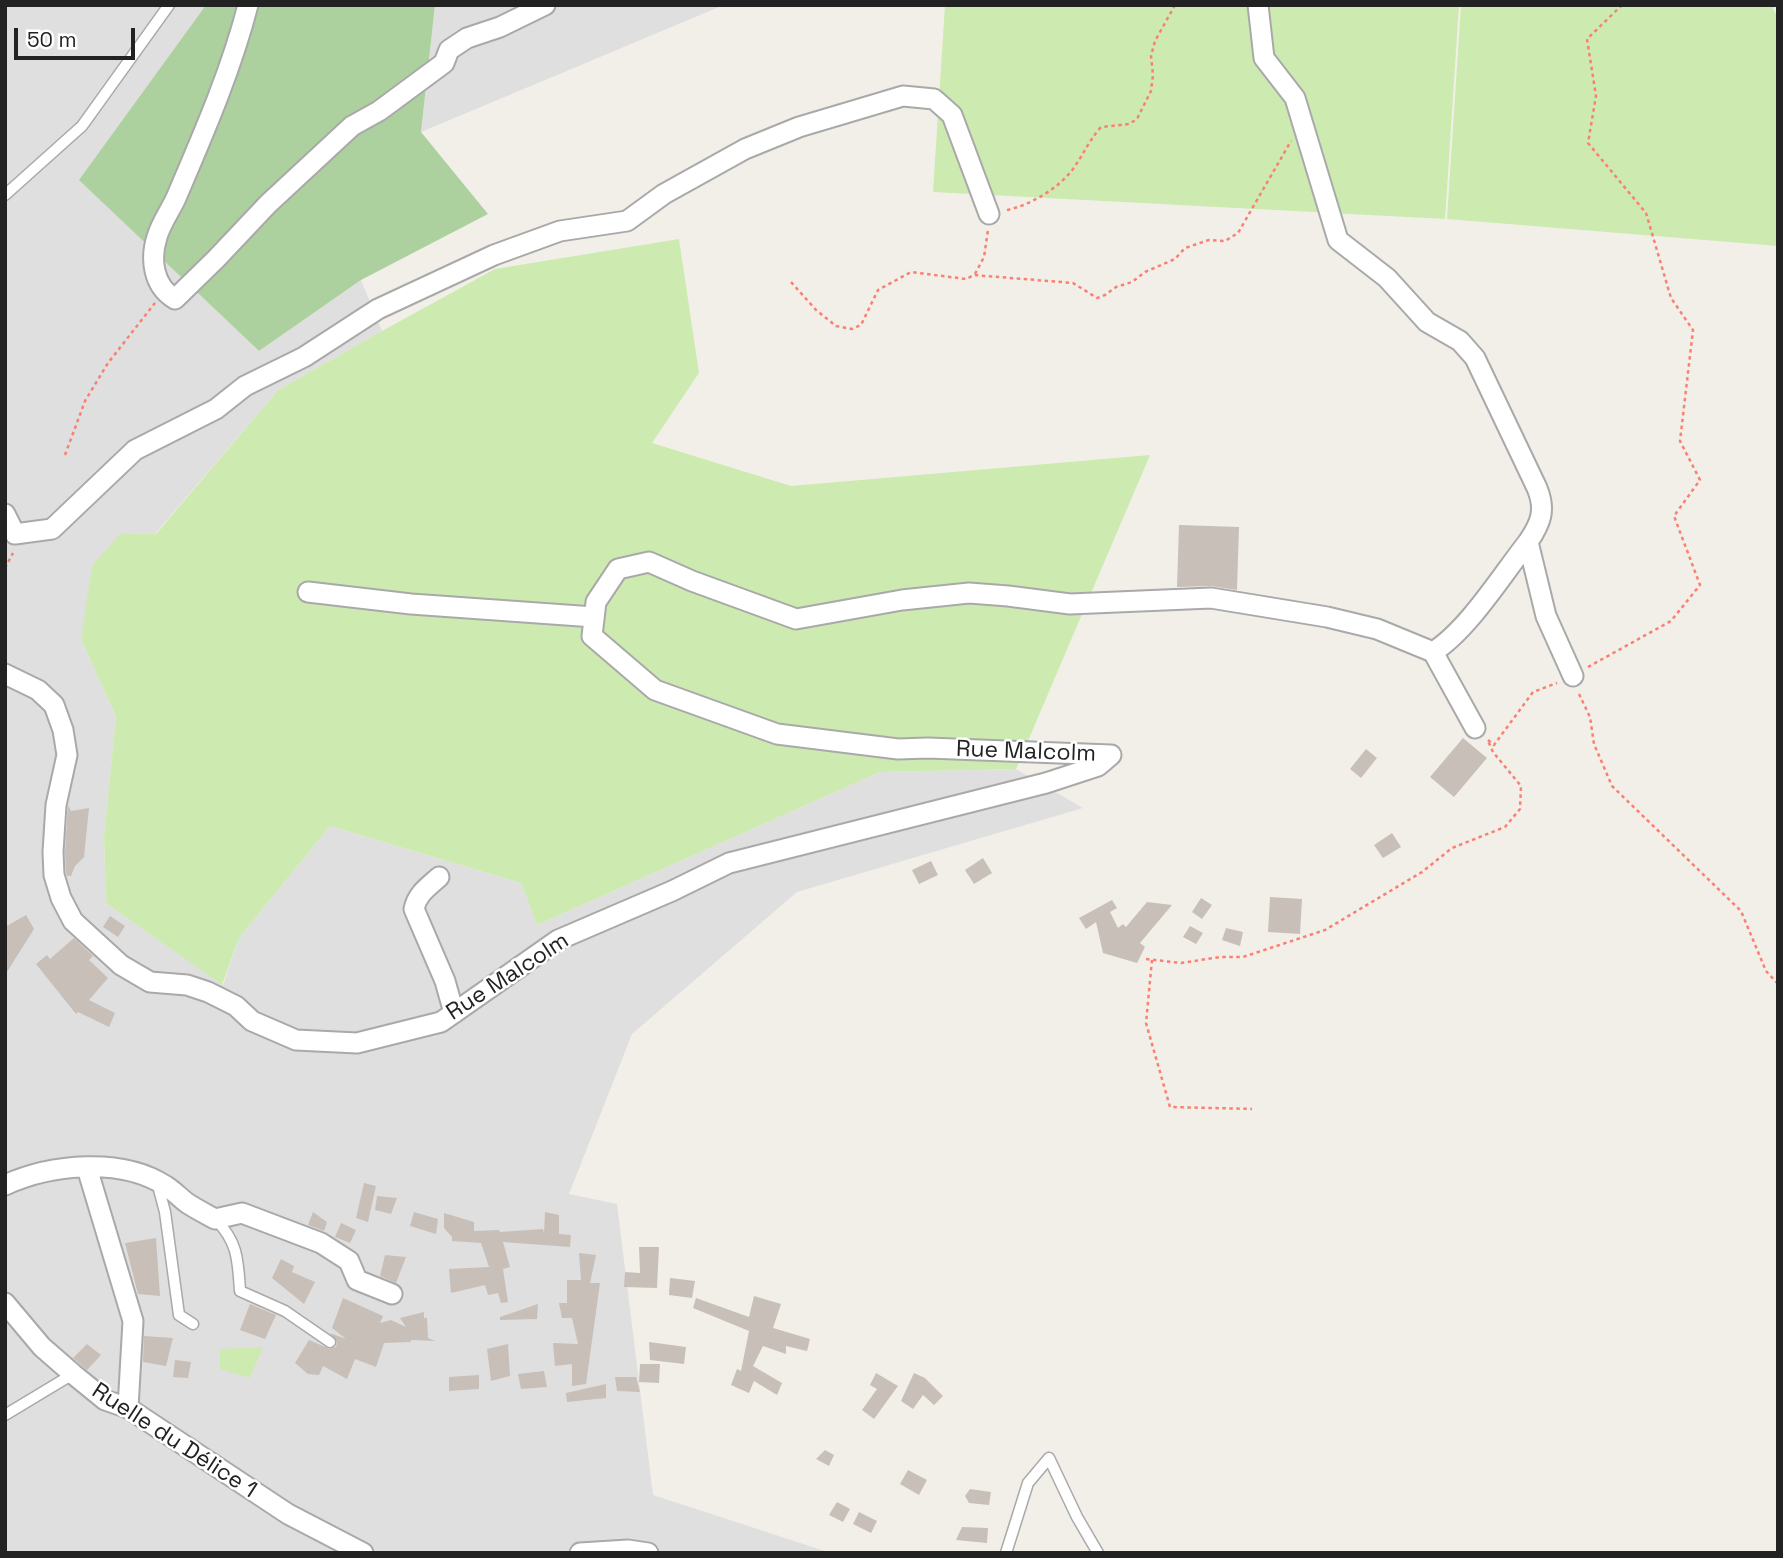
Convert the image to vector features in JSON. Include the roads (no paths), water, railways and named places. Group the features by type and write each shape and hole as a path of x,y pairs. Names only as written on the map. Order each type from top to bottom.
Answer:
{"street":[{"path":"248,5 229,68 202,138 157,237 154,272 163,292 174,299 268,204 352,126 379,111 444,63 449,50 467,38 500,27 545,5"},
{"path":"1258,5 1264,58 1295,98 1338,240 1387,278 1427,322 1460,341 1475,358 1541,498 1542,516 1528,542 1461,626 1446,643 1433,652"},
{"path":"5,514 15,534 52,529 135,450 216,409 245,386 304,357 378,309 494,255 560,232 627,221 664,194 745,149 799,127 903,96 934,99 952,115 989,214"},
{"path":"1528,542 1546,616 1573,676"},
{"path":"308,592 411,604 594,617 596,602 618,569 649,562 796,620 902,600 969,593 1070,604 1211,598 1377,629 1433,652 1475,728"},
{"name":"Rue Malcolm","path":"5,674 38,690 54,705 63,730 67,755 57,805 54,875 61,898 73,921 121,965 150,982 187,985 208,992 236,1006 252,1021 296,1040 357,1043 441,1022 558,940 729,863 1046,783 1098,766 1111,755 898,749 777,734 654,690 592,636 594,617"},
{"path":"439,877 421,893 414,909 445,981 454,1013"},
{"path":"5,1185 25,1176 44,1172 108,1165 134,1171 166,1185 188,1204 215,1219 242,1213 321,1243 349,1261 357,1280 392,1294"},
{"path":"87,1168 133,1321 128,1408"},
{"name":"Ruelle du Délice 1","path":"5,1303 42,1347 105,1400 128,1408 288,1514 363,1553"},
{"path":"580,1553 628,1550 648,1553"}],"lane":[{"path":"5,195 82,126 169,5"},
{"path":"157,1181 165,1212 179,1315 193,1324"},
{"path":"215,1219 226,1230 237,1254 240,1291 285,1311 330,1342"},
{"path":"5,1415 73,1374"},
{"path":"1006,1553 1028,1483 1049,1458 1077,1517 1098,1553"}]}
